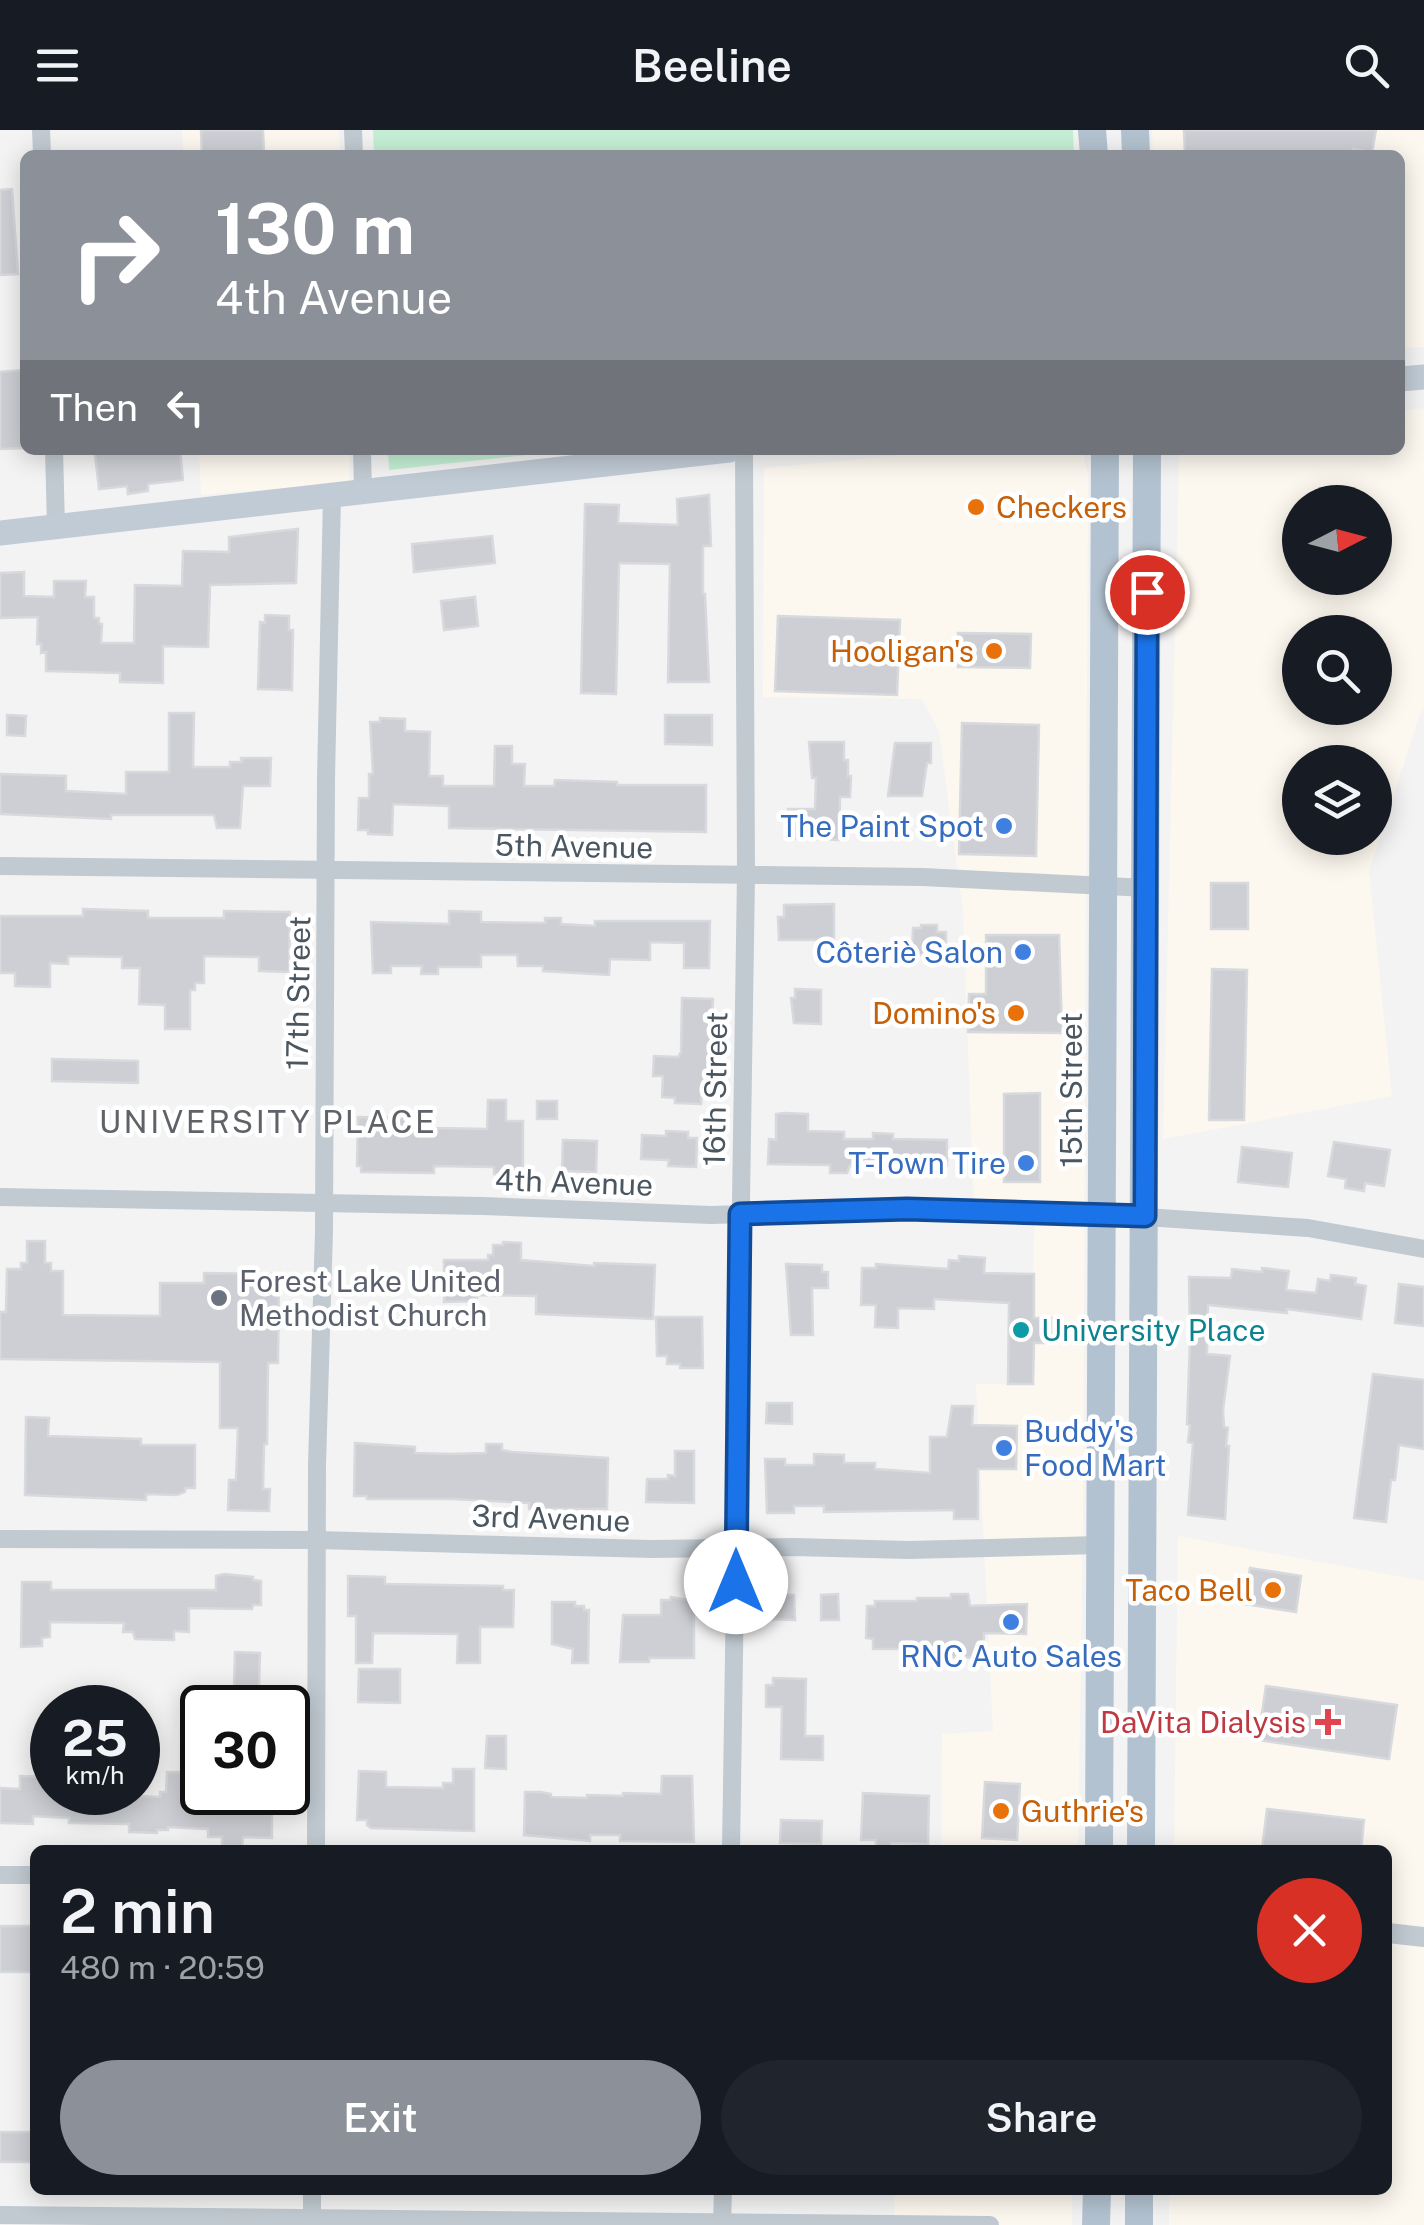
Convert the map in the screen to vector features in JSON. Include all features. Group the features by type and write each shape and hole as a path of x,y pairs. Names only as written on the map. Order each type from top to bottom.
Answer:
{"main road":[{"path":"0,532 685,455"},
{"name":"15th Street","path":"1099,1845 1105,455"},
{"path":"1141,1845 1147,455"},
{"path":"1096,2225 1097,2195"},
{"path":"1139,2195 1139,2225"}],"street":[{"path":"54,455 56,526"},
{"path":"362,455 362,492"},
{"name":"16th Street","path":"731,1845 746,876 744,455"},
{"name":"17th Street","path":"316,1845 332,496"},
{"name":"5th Avenue","path":"0,866 923,877 1148,888"},
{"name":"4th Avenue","path":"0,1197 740,1214 907,1209 1104,1213 1308,1228 1424,1249"},
{"name":"3rd Avenue","path":"0,1539 736,1548 987,1549 1099,1545"},
{"path":"0,1875 30,1875"},
{"path":"1392,1934 1424,1938"},
{"path":"722,2224 723,2195"},
{"path":"0,2215 990,2225"}],"shaded area":[{"path":"182,130 339,130 340,150 183,150"},
{"path":"1152,130 1424,130 1424,347 1405,348 1405,150 1153,150"},
{"path":"1424,408 1424,709 1392,800 1392,745 1282,745 1282,855 1374,855 1369,871 1392,1096 1163,1139 1179,457 1405,455 1405,410"},
{"path":"199,455 349,455 350,482 201,495"},
{"path":"903,455 1083,455 1088,476 1078,1845 941,1845 942,1734 993,1731 976,1384 1029,1385 1035,1212 974,1210 963,912 939,731 922,699 763,697 764,468"},
{"path":"1178,1536 1424,1581 1424,2225 1169,2225 1169,2195 1392,2195 1392,1845 1174,1845"},
{"path":"894,2195 1072,2195 1072,2225 894,2225"}],"green space":[{"path":"373,130 1073,130 1074,150 374,150"},
{"path":"388,455 526,455 389,470"}],"building":[{"path":"201,130 263,130 264,150 202,150"},
{"path":"1184,130 1376,130 1372,150 1185,150"},
{"path":"12,189 18,274 0,275 0,190"},
{"path":"20,370 20,448 0,449 0,372"},
{"path":"95,455 180,455 183,480 148,484 148,491 128,494 127,486 99,489"},
{"path":"709,495 711,546 703,546 703,594 709,682 668,682 670,564 619,563 616,694 581,693 585,504 619,505 618,523 678,525 677,499"},
{"path":"298,529 296,583 210,585 208,647 163,646 163,683 120,682 120,673 46,671 46,652 41,653 41,644 37,644 38,617 0,618 0,573 24,572 24,596 54,597 54,581 86,581 85,597 94,597 94,618 102,624 101,643 134,643 135,585 182,586 183,551 229,552 229,537"},
{"path":"492,536 495,563 414,572 412,544"},
{"path":"475,597 478,626 444,630 441,601"},
{"path":"265,615 289,616 289,630 293,630 292,690 258,689 260,622 265,623"},
{"path":"778,616 900,620 897,695 775,691"},
{"name":"Hooligan's","path":"958,633 1031,634 1030,668 958,667"},
{"path":"169,713 194,713 193,767 230,767 230,762 242,762 241,758 271,758 270,786 243,786 240,828 217,828 214,815 111,815 111,819 0,814 0,774 66,776 66,791 126,794 126,772 169,772"},
{"path":"7,715 26,716 25,736 7,735"},
{"path":"665,715 712,715 712,745 665,744"},
{"path":"380,718 405,719 405,731 430,732 429,776 443,776 443,786 494,786 495,746 512,746 512,764 525,764 524,786 554,786 555,780 706,785 706,832 449,828 449,806 393,804 392,835 368,834 368,830 358,830 359,798 369,798 369,774 373,774 370,722 380,722"},
{"path":"962,723 1039,725 1036,856 959,854"},
{"path":"809,742 844,742 844,760 848,760 851,776 850,797 840,797 839,840 787,838 788,809 815,809 816,778 812,778"},
{"path":"895,743 931,743 931,763 927,763 922,796 888,796"},
{"path":"1211,883 1248,883 1248,929 1211,929"},
{"path":"834,904 834,940 779,940 778,917 784,917 784,905"},
{"path":"83,909 148,911 148,918 224,918 224,911 290,912 289,972 259,971 259,957 204,956 204,983 195,983 195,990 190,990 190,1029 165,1029 165,1005 139,1004 140,968 122,968 122,957 68,956 68,964 50,963 50,987 15,986 15,973 0,973 0,916 83,916"},
{"path":"449,911 481,912 481,922 545,923 545,918 561,918 561,924 595,926 595,921 710,921 709,968 684,968 684,943 650,942 650,960 610,959 609,975 518,966 517,955 481,955 481,967 438,967 438,974 421,974 422,966 391,966 391,973 373,973 371,922 449,924"},
{"path":"937,925 937,932 946,932 946,955 912,955 913,928"},
{"path":"986,935 1059,935 1062,1033 968,1032 969,994 986,994"},
{"path":"1212,969 1247,970 1244,1120 1209,1120"},
{"path":"795,989 821,990 821,1024 794,1023 791,998 795,998"},
{"path":"682,998 713,999 707,1088 702,1088 701,1104 675,1103 675,1098 662,1097 663,1076 653,1076 654,1056 678,1057 681,1052"},
{"path":"52,1059 138,1061 138,1083 52,1081"},
{"path":"1040,1093 1040,1182 1004,1182 1004,1094"},
{"path":"488,1100 506,1100 506,1121 523,1121 523,1175 494,1174 494,1167 434,1166 434,1173 361,1172 361,1166 357,1166 358,1117 411,1118 411,1125 487,1129"},
{"path":"537,1101 557,1101 557,1119 537,1119"},
{"path":"776,1114 808,1114 808,1131 844,1132 844,1139 873,1139 873,1133 893,1134 893,1139 947,1140 947,1166 850,1165 847,1173 830,1173 830,1165 768,1164 769,1139 776,1140"},
{"path":"666,1131 688,1132 688,1138 697,1138 696,1167 668,1166 669,1160 641,1159 642,1135 666,1136"},
{"path":"563,1140 597,1141 596,1172 562,1171"},
{"path":"1334,1142 1390,1150 1384,1186 1365,1183 1364,1191 1345,1188 1346,1179 1328,1176"},
{"path":"1242,1147 1292,1153 1288,1187 1238,1182"},
{"name":"Forest Lake United Methodist Church","path":"27,1241 45,1241 45,1263 51,1263 51,1271 63,1271 63,1315 160,1316 160,1283 204,1283 204,1273 279,1274 278,1363 268,1363 264,1444 263,1489 270,1489 269,1511 228,1510 229,1480 236,1480 238,1428 220,1428 220,1362 0,1359 0,1312 6,1312 7,1269 21,1269 21,1263 27,1263"},
{"path":"521,1243 521,1260 594,1266 655,1265 653,1319 536,1314 536,1296 477,1295 477,1301 444,1302 444,1260 488,1260 488,1255 493,1255 493,1245"},
{"path":"959,1256 985,1258 984,1273 1034,1274 1034,1318 1052,1318 1052,1343 1034,1343 1033,1384 1008,1384 1009,1303 934,1299 934,1309 898,1308 898,1328 875,1327 876,1305 861,1305 862,1268 876,1268 876,1264 948,1269 949,1260 959,1261"},
{"path":"786,1264 822,1265 822,1272 828,1272 828,1288 812,1288 813,1335 791,1335"},
{"path":"1262,1268 1289,1271 1286,1290 1316,1293 1318,1279 1330,1281 1331,1275 1356,1278 1355,1284 1366,1286 1361,1319 1287,1309 1287,1313 1208,1305 1207,1354 1230,1356 1223,1410 1229,1446 1225,1519 1188,1515 1193,1443 1188,1442 1187,1424 1189,1277 1231,1278 1232,1269 1262,1272"},
{"path":"1399,1284 1424,1287 1424,1326 1395,1323"},
{"path":"656,1317 702,1317 703,1368 680,1368 680,1364 667,1364 667,1356 657,1356"},
{"path":"1373,1374 1424,1380 1424,1449 1399,1445 1386,1522 1354,1518"},
{"path":"767,1403 792,1403 792,1424 766,1423"},
{"path":"952,1406 973,1406 972,1425 1017,1426 1016,1469 978,1469 978,1519 954,1519 954,1510 824,1512 824,1506 794,1506 794,1513 767,1513 765,1459 785,1459 785,1465 814,1465 814,1454 844,1455 844,1463 875,1463 875,1469 930,1473 930,1437 947,1437"},
{"path":"26,1417 49,1418 48,1436 141,1439 141,1445 195,1445 195,1488 185,1488 185,1492 177,1495 146,1494 146,1500 25,1495"},
{"path":"355,1443 415,1447 415,1453 450,1454 486,1453 486,1444 502,1444 502,1450 512,1452 608,1458 607,1509 529,1509 529,1503 354,1496"},
{"path":"675,1451 694,1451 694,1503 646,1502 647,1479 675,1476"},
{"name":"Taco Bell","path":"1250,1568 1301,1576 1296,1612 1244,1604"},
{"path":"216,1576 261,1581 261,1605 253,1605 252,1609 189,1608 189,1632 174,1631 174,1640 135,1639 133,1632 123,1632 124,1623 50,1622 50,1637 42,1638 42,1646 21,1647 22,1582 51,1582 51,1590 216,1590"},
{"path":"348,1576 385,1577 385,1584 503,1586 503,1590 514,1590 513,1627 480,1627 480,1663 457,1663 458,1634 373,1633 372,1663 356,1663 356,1616 348,1616"},
{"path":"762,1594 794,1595 795,1620 762,1619"},
{"path":"838,1594 839,1620 821,1620 821,1595"},
{"path":"951,1594 968,1594 970,1606 1027,1604 1026,1634 984,1633 983,1658 946,1657 946,1649 873,1649 873,1639 866,1638 867,1606 875,1606 875,1601 951,1598"},
{"path":"671,1597 694,1601 694,1658 620,1662 623,1615 661,1615 661,1600"},
{"path":"552,1602 575,1602 575,1606 589,1610 588,1663 572,1663 573,1649 552,1644"},
{"path":"235,1652 260,1653 259,1685 234,1685"},
{"path":"359,1669 400,1669 400,1703 358,1702"},
{"path":"773,1678 806,1679 805,1736 823,1736 823,1760 781,1759 782,1707 766,1707 766,1685 773,1685"},
{"name":"DaVita Dialysis","path":"1266,1686 1397,1705 1389,1759 1258,1740"},
{"path":"487,1736 506,1736 506,1769 485,1768"},
{"path":"453,1769 474,1769 474,1831 371,1828 367,1820 357,1820 359,1771 386,1772 386,1787 443,1788 443,1783 453,1783"},
{"path":"167,1772 180,1772 180,1815 272,1815 272,1838 243,1837 242,1845 222,1845 222,1837 208,1837 208,1829 168,1827 157,1833 129,1832 129,1824 69,1823 69,1818 33,1816 33,1824 0,1823 0,1788 20,1789 20,1776 30,1776 30,1815 160,1815 160,1792 166,1792"},
{"path":"662,1776 692,1776 694,1842 620,1841 620,1835 590,1835 590,1841 524,1835 525,1792 587,1798 623,1793 661,1794"},
{"name":"Guthrie's","path":"985,1782 1020,1784 1017,1840 982,1838"},
{"path":"863,1793 929,1796 928,1844 876,1845 876,1840 861,1840"},
{"path":"1267,1809 1364,1820 1362,1845 1263,1845"},
{"path":"781,1820 822,1821 821,1844 780,1843"},
{"path":"0,1926 30,1926 30,1972 0,1972"},
{"path":"0,2132 30,2132 30,2162 0,2162"}],"place":[{"name":"Checkers","path":"976,507"},
{"name":"Hooligan's","path":"994,651"},
{"name":"The Paint Spot","path":"1004,826"},
{"name":"Côteriè Salon","path":"1023,952"},
{"name":"Domino's","path":"1016,1013"},
{"name":"T-Town Tire","path":"1026,1163"},
{"name":"Forest Lake United Methodist Church","path":"219,1298"},
{"name":"University Place","path":"1021,1330"},
{"name":"Buddy's Food Mart","path":"1004,1448"},
{"name":"Taco Bell","path":"1273,1590"},
{"name":"RNC Auto Sales","path":"1011,1622"},
{"name":"DaVita Dialysis","path":"1328,1722"},
{"name":"Guthrie's","path":"1001,1811"}],"district":[{"name":"UNIVERSITY PLACE","path":"268,1121"}],"route":[{"path":"736,1582 740,1214 907,1209 1145,1216 1147,592"}]}
